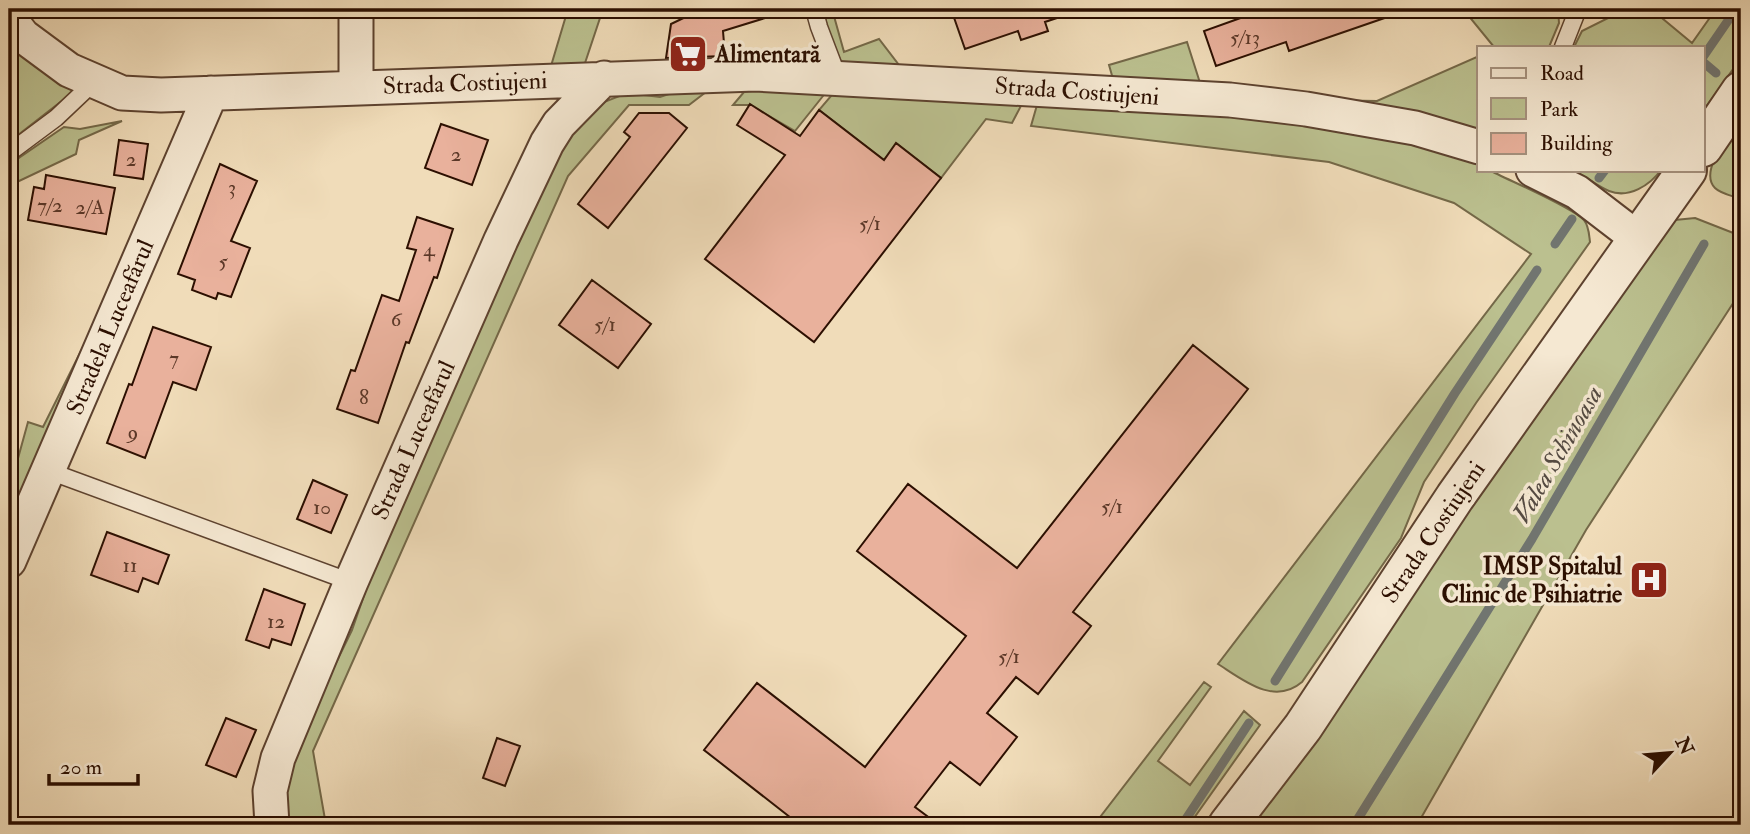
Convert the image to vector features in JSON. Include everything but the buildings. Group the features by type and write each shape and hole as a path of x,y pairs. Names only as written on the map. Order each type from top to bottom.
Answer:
{"street":[{"path":"356,9 356,86"},
{"name":"Strada Costiujeni","path":"9,18 23,36 69,69 122,93 161,95 356,86 755,74 838,77 1230,100 1306,109 1415,128 1477,146"},
{"name":"Strada Luceafărul","path":"272,825 270,791 278,758 351,582 501,240 559,124 604,78"},
{"path":"1704,146 1741,91"},
{"name":"Stradela Luceafărul","path":"9,561 211,93"},
{"path":"1540,172 1571,181 1637,238"},
{"name":"Strada Costiujeni","path":"1228,825 1303,727 1455,497 1686,172"}],"lane":[{"path":"814,9 838,77"},
{"path":"1563,46 1578,9"},
{"path":"9,153 56,118 94,82"},
{"path":"49,471 351,582"}],"green space":[{"path":"568,9 603,9 584,66 551,66"},
{"path":"823,9 832,9 844,52 879,39 902,69 844,68 830,38"},
{"path":"1463,9 1558,9 1559,23 1549,46 1493,46"},
{"path":"1626,9 1651,9 1692,43 1716,9 1741,9 1741,58 1704,110 1704,46 1574,46 1582,31"},
{"path":"9,34 81,86 9,142"},
{"path":"1187,42 1201,86 1115,86 1109,65"},
{"path":"1477,57 1477,134 1319,100 1377,101"},
{"path":"708,81 719,82 689,105 629,105 568,176 313,751 326,825 280,825 295,747 352,630 379,552 545,162 604,102 627,93 660,97"},
{"path":"835,81 795,131 750,105 733,105 744,92"},
{"path":"842,83 1025,98 1012,123 986,119 941,178 897,144 884,160 819,110"},
{"path":"1039,98 1234,113 1406,135 1472,161 1477,164 1477,172 1493,172 1554,201 1584,220 1587,225 1590,242 1476,403 1424,482 1401,538 1302,682 1291,689 1281,692 1259,688 1218,664 1531,254 1454,203 1329,162 1031,126"},
{"path":"1741,118 1741,199 1715,188 1710,172 1718,152"},
{"path":"122,121 79,140 76,154 17,182 13,162 64,127 80,129"},
{"path":"1579,172 1659,172 1645,185 1624,193 1605,189"},
{"path":"1695,218 1741,236 1741,291 1586,530 1417,825 1243,825 1675,220"},
{"path":"109,295 28,494 9,491 28,422 43,427"},
{"path":"1204,682 1211,687 1158,761 1190,785 1244,711 1260,725 1189,825 1094,825"}],"waterway":[{"name":"Valea Schinoasa","path":"1704,56 1736,9"},
{"name":"Valea Schinoasa","path":"1704,63 1716,73"},
{"path":"1599,178 1604,172"},
{"name":"Valea Schinoasa","path":"1737,182 1741,175"},
{"path":"1555,244 1572,219"},
{"name":"Valea Schinoasa","path":"1354,825 1532,539 1704,244"},
{"path":"1275,681 1455,393 1537,270"},
{"path":"1182,825 1249,723"}],"place":[{"name":"Alimentară","path":"688,54"},
{"name":"IMSP Spitalul Clinic de Psihiatrie","path":"1649,580"}]}
